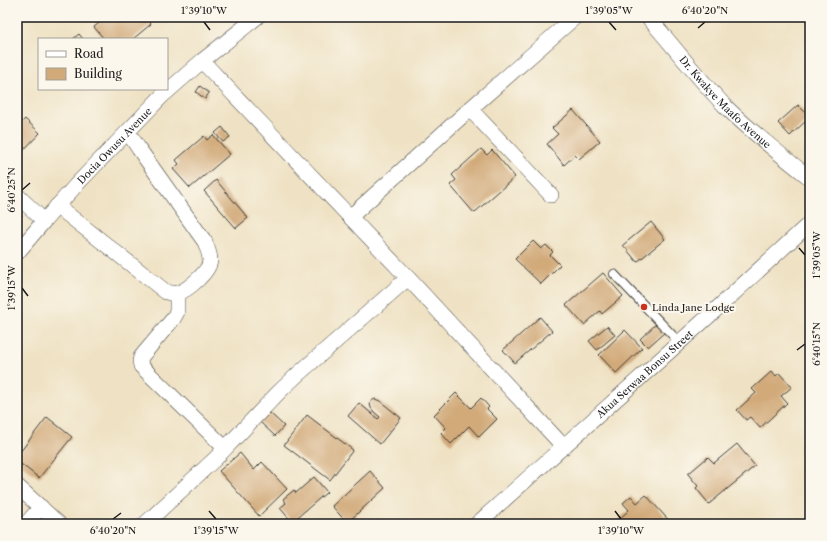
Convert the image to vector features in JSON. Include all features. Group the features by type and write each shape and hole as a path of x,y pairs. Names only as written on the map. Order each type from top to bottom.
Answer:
{"street":[{"name":"Docia Owusu Avenue","path":"17,253 77,184 162,96 202,61 257,17"},
{"path":"350,217 575,17"},
{"name":"Dr. Kwakye Maafo Avenue","path":"648,17 728,109 763,141 810,178"},
{"path":"202,61 408,278 564,446"},
{"path":"470,109 550,195"},
{"path":"57,206 166,292 177,294 185,290 207,270 210,262 209,252 205,242 128,132"},
{"path":"17,195 44,221"},
{"name":"Akua Serwaa Bonsu Street","path":"477,524 810,223"},
{"path":"145,524 216,458 297,375 408,278"},
{"path":"177,294 177,306 173,319 141,357 141,366 225,448"},
{"path":"17,486 60,524"},
{"path":"26,524 41,507"}],"lane":[{"path":"614,274 679,342"}],"building":[{"path":"107,17 145,17 151,24 134,38 103,38 94,27"},
{"path":"79,34 82,38 74,38"},
{"path":"200,86 209,93 205,99 196,92"},
{"path":"798,105 810,117 790,136 778,123"},
{"path":"573,110 600,141 579,159 575,155 564,165 547,144 558,134 552,128"},
{"path":"25,119 40,133 17,157 17,127"},
{"path":"222,127 230,137 223,142 215,133"},
{"path":"213,135 230,154 190,188 173,169 179,164 176,160 204,136 207,140"},
{"path":"481,149 487,155 492,150 515,177 474,213 450,185 456,180 452,175"},
{"path":"216,180 248,218 236,228 204,191"},
{"path":"17,211 22,215 17,223"},
{"path":"651,222 665,239 637,262 623,245"},
{"path":"533,241 541,249 546,245 553,252 550,255 560,265 541,284 515,259"},
{"path":"603,273 623,296 602,314 600,311 584,325 566,305"},
{"path":"540,317 552,331 515,363 503,350"},
{"path":"657,323 665,332 648,347 640,339"},
{"path":"607,326 615,335 597,350 589,341"},
{"path":"625,330 642,348 616,373 599,355"},
{"path":"772,371 776,376 779,373 792,387 781,396 787,403 760,428 750,417 746,420 737,410 756,393 752,389"},
{"path":"456,393 471,408 481,398 489,407 487,409 497,419 479,437 469,426 451,444 441,433 446,428 434,415"},
{"path":"375,399 380,401 401,418 380,444 348,416 359,403 378,419 380,417 374,412 370,404 371,401"},
{"path":"270,413 284,426 275,436 260,422"},
{"path":"307,415 353,450 330,480 284,445"},
{"path":"47,417 72,437 39,478 17,461 17,456"},
{"path":"737,444 755,466 709,504 696,488 698,486 688,474 708,457 714,463"},
{"path":"240,453 254,470 262,462 287,489 259,516 219,471"},
{"path":"370,471 385,488 347,523 332,506"},
{"path":"314,477 327,492 292,522 280,508 286,503 283,499 294,490 296,493"},
{"path":"646,495 672,524 620,524 617,521 629,510 623,503 631,496 637,503"}],"place":[{"name":"Linda Jane Lodge","path":"644,307"}]}
